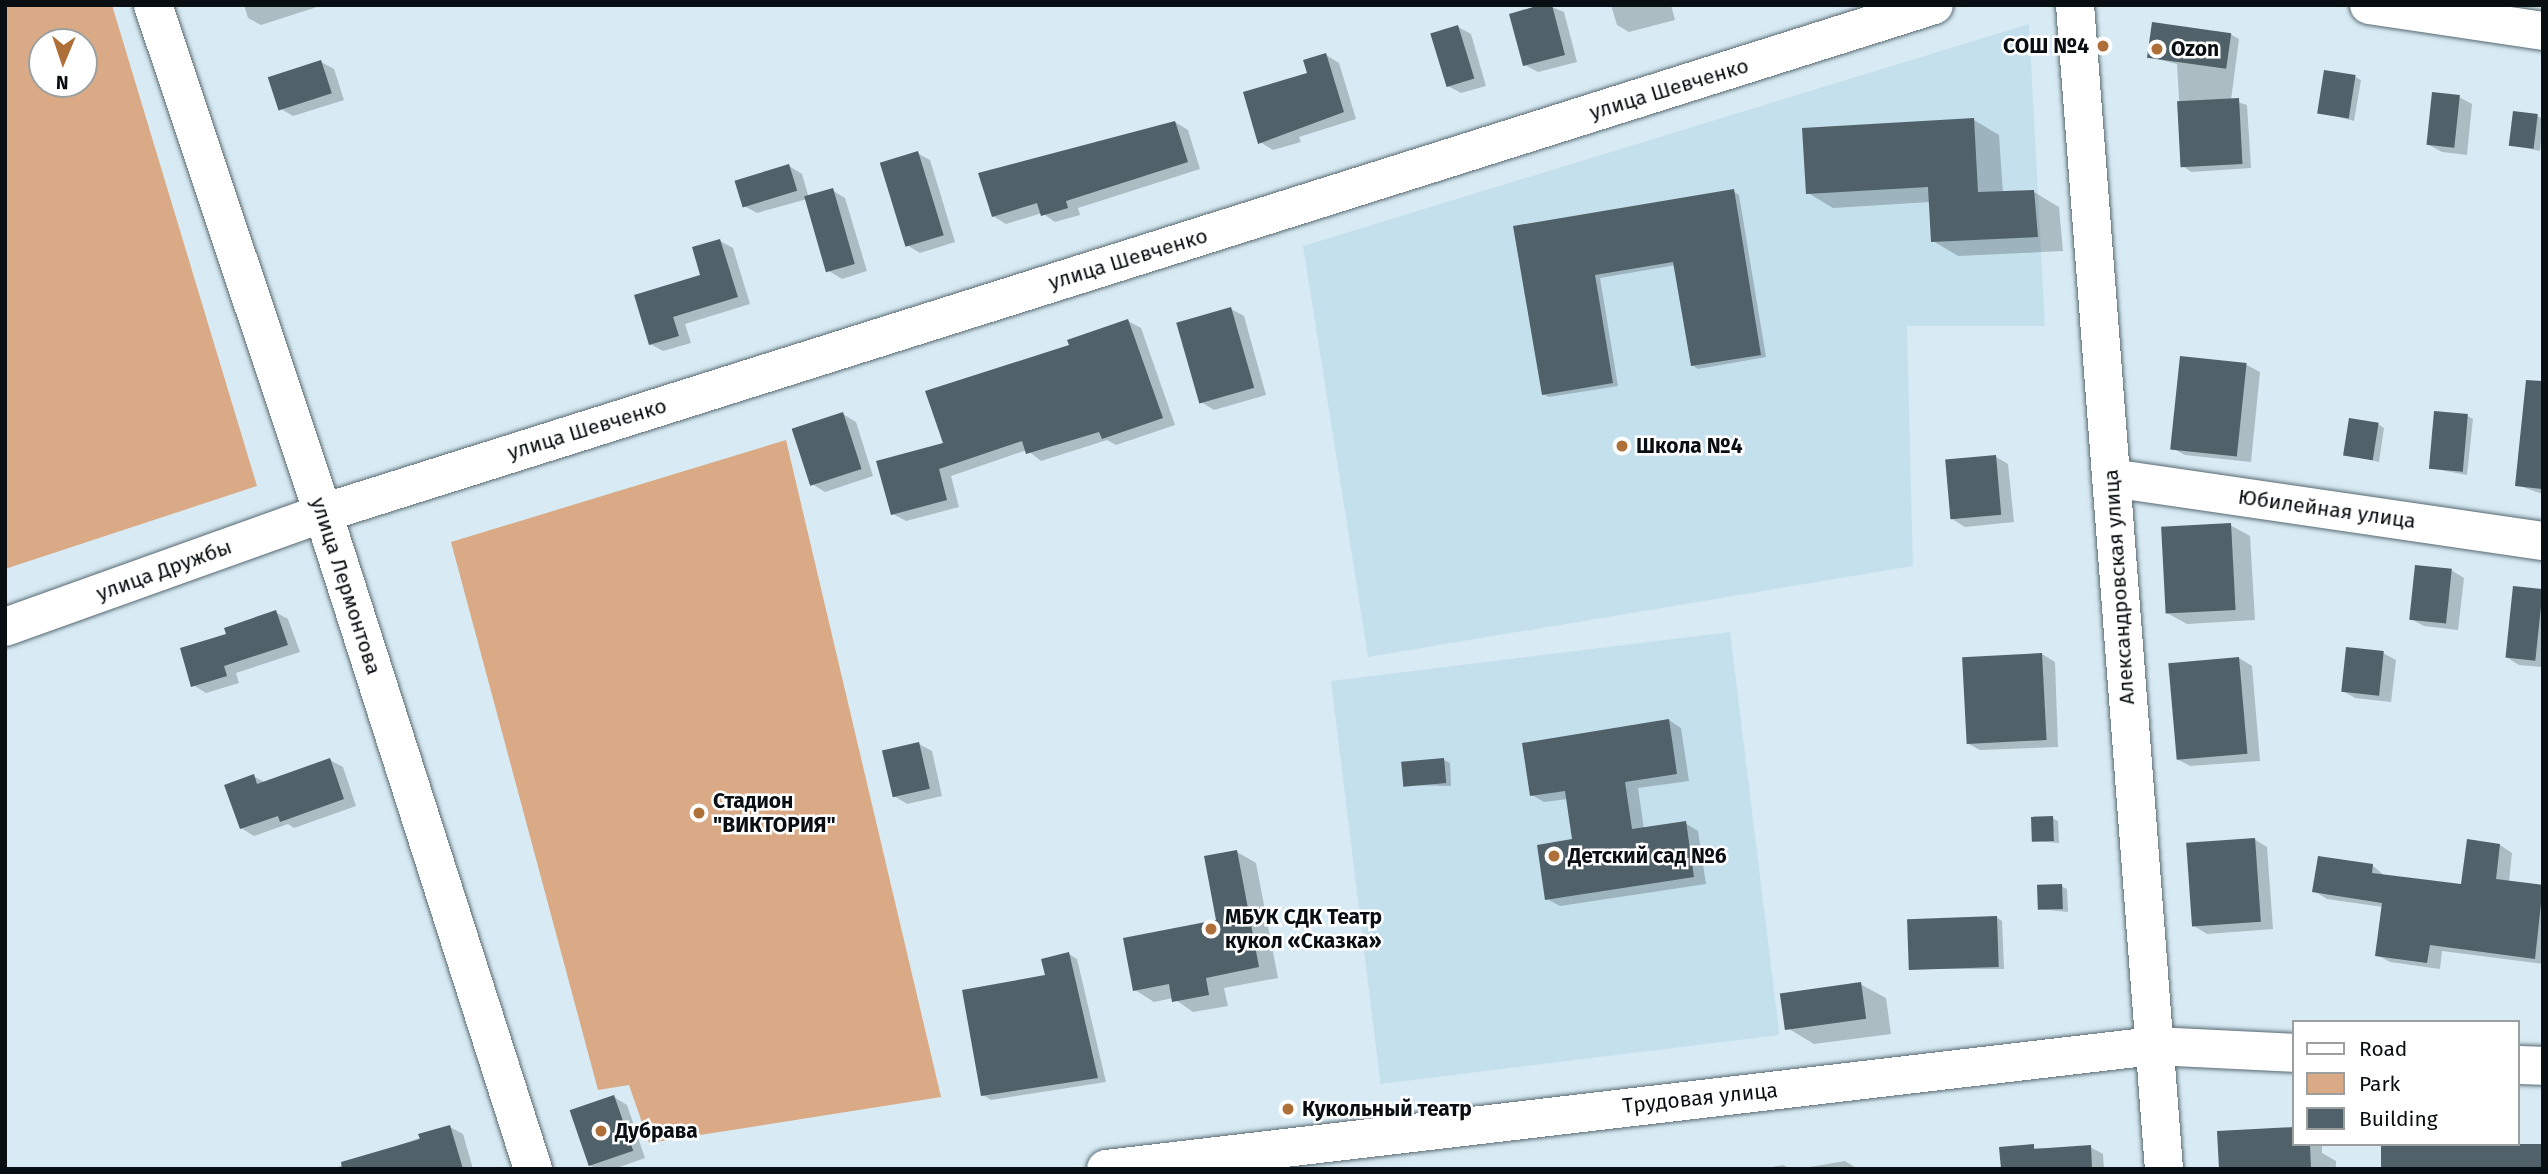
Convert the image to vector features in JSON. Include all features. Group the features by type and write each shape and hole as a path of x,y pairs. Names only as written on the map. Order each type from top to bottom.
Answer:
{"street":[{"name":"улица Лермонтова","path":"153,5 323,513 533,1169"},
{"name":"улица Шевченко","path":"323,513 1934,5"},
{"name":"Александровская улица","path":"2075,5 2164,1169"},
{"path":"2369,5 2543,31"},
{"name":"Юбилейная улица","path":"2111,478 2543,541"},
{"name":"улица Дружбы","path":"5,626 323,513"},
{"name":"Трудовая улица","path":"1106,1169 2153,1046 2292,1054"},
{"path":"2520,1065 2543,1066"}],"shaded area":[{"name":"Школа №4","path":"2029,24 2045,326 1907,326 1913,566 1368,657 1303,246"},
{"name":"Детский сад №6","path":"1730,632 1779,1035 1380,1084 1331,681"}],"green space":[{"path":"5,5 112,5 257,486 5,569"},
{"name":"Стадион \"ВИКТОРИЯ\"","path":"786,440 941,1097 649,1143 629,1085 598,1090 451,542"}],"building":[{"path":"1540,5 1552,5 1565,55 1523,66 1509,14"},
{"path":"2152,22 2231,33 2226,69 2147,58"},
{"path":"1458,25 1474,79 1447,87 1430,33"},
{"path":"1326,53 1344,112 1258,144 1243,92 1307,73 1303,60"},
{"path":"321,60 332,93 279,111 268,77"},
{"path":"2324,70 2356,75 2349,118 2317,113"},
{"path":"2432,92 2460,95 2454,148 2426,145"},
{"path":"2239,98 2242,164 2181,167 2177,101"},
{"path":"2513,111 2538,114 2534,149 2509,146"},
{"path":"1974,118 1978,192 2034,190 2038,237 1931,242 1928,187 1806,194 1802,128"},
{"path":"1175,121 1188,162 1066,201 1068,208 1041,216 1037,203 992,217 978,173"},
{"path":"918,151 944,235 905,247 880,163"},
{"path":"789,164 797,191 743,207 734,181"},
{"path":"833,188 855,264 826,272 804,196"},
{"path":"1734,189 1761,355 1691,366 1673,262 1595,275 1613,383 1542,395 1513,226"},
{"path":"720,239 738,297 673,317 679,336 649,345 634,295 700,275 692,247"},
{"path":"1231,307 1254,388 1199,403 1176,323"},
{"path":"1128,319 1163,418 1102,439 1099,432 1026,454 1022,441 939,469 947,500 891,515 876,461 943,443 925,391 1069,345 1067,340"},
{"path":"2180,356 2247,363 2237,456 2170,449"},
{"path":"2526,380 2543,381 2543,489 2515,486"},
{"path":"2434,411 2468,414 2463,472 2429,469"},
{"path":"843,412 862,469 810,486 792,429"},
{"path":"2349,418 2379,423 2373,460 2343,456"},
{"path":"1996,455 2001,515 1950,519 1945,459"},
{"path":"2231,523 2236,610 2166,614 2161,527"},
{"path":"2415,565 2452,569 2446,624 2409,620"},
{"path":"2513,586 2543,589 2535,661 2505,658"},
{"path":"276,610 288,645 224,666 227,676 191,687 180,648 226,634 224,628"},
{"path":"2346,647 2384,651 2379,696 2341,692"},
{"path":"2042,653 2047,740 1967,744 1962,657"},
{"path":"2239,657 2247,754 2177,760 2168,663"},
{"path":"1669,719 1677,774 1625,782 1632,829 1686,821 1694,877 1545,900 1537,845 1572,839 1565,791 1530,796 1522,743"},
{"path":"919,742 930,789 893,797 882,751"},
{"path":"330,758 344,799 280,822 278,816 240,829 224,785 254,774 257,784"},
{"path":"1444,758 1446,783 1403,787 1401,762"},
{"path":"2053,816 2054,841 2032,842 2031,817"},
{"path":"2255,838 2261,922 2192,927 2186,843"},
{"path":"2467,839 2500,844 2496,879 2543,885 2535,959 2430,945 2427,963 2375,956 2382,903 2312,892 2318,856 2373,864 2372,873 2461,884"},
{"name":"МБУК СДК Театр кукол «Сказка»","path":"1237,850 1259,967 1206,978 1209,995 1172,1002 1169,984 1133,991 1123,938 1216,920 1204,856"},
{"path":"2062,884 2063,909 2038,910 2037,885"},
{"path":"1997,916 1999,967 1909,970 1907,919"},
{"path":"1069,952 1098,1078 981,1096 962,990 1045,975 1041,959"},
{"path":"1861,982 1866,1019 1785,1030 1780,993"},
{"name":"Дубрава","path":"614,1095 633,1151 589,1166 570,1110"},
{"path":"450,1125 463,1169 342,1169 341,1162 420,1139 418,1134"},
{"path":"2292,1127 2292,1146 2310,1146 2311,1169 2219,1169 2217,1131"},
{"path":"2034,1144 2034,1149 2091,1145 2092,1169 2001,1169 1999,1147"},
{"path":"2543,1144 2543,1169 2381,1169 2381,1146"}],"place":[{"name":"СОШ №4","path":"2103,46"},
{"name":"Ozon","path":"2157,49"},
{"name":"Школа №4","path":"1622,446"},
{"name":"Стадион \"ВИКТОРИЯ\"","path":"699,813"},
{"name":"Детский сад №6","path":"1554,856"},
{"name":"МБУК СДК Театр кукол «Сказка»","path":"1211,929"},
{"name":"Кукольный театр","path":"1288,1109"},
{"name":"Дубрава","path":"601,1131"}]}
